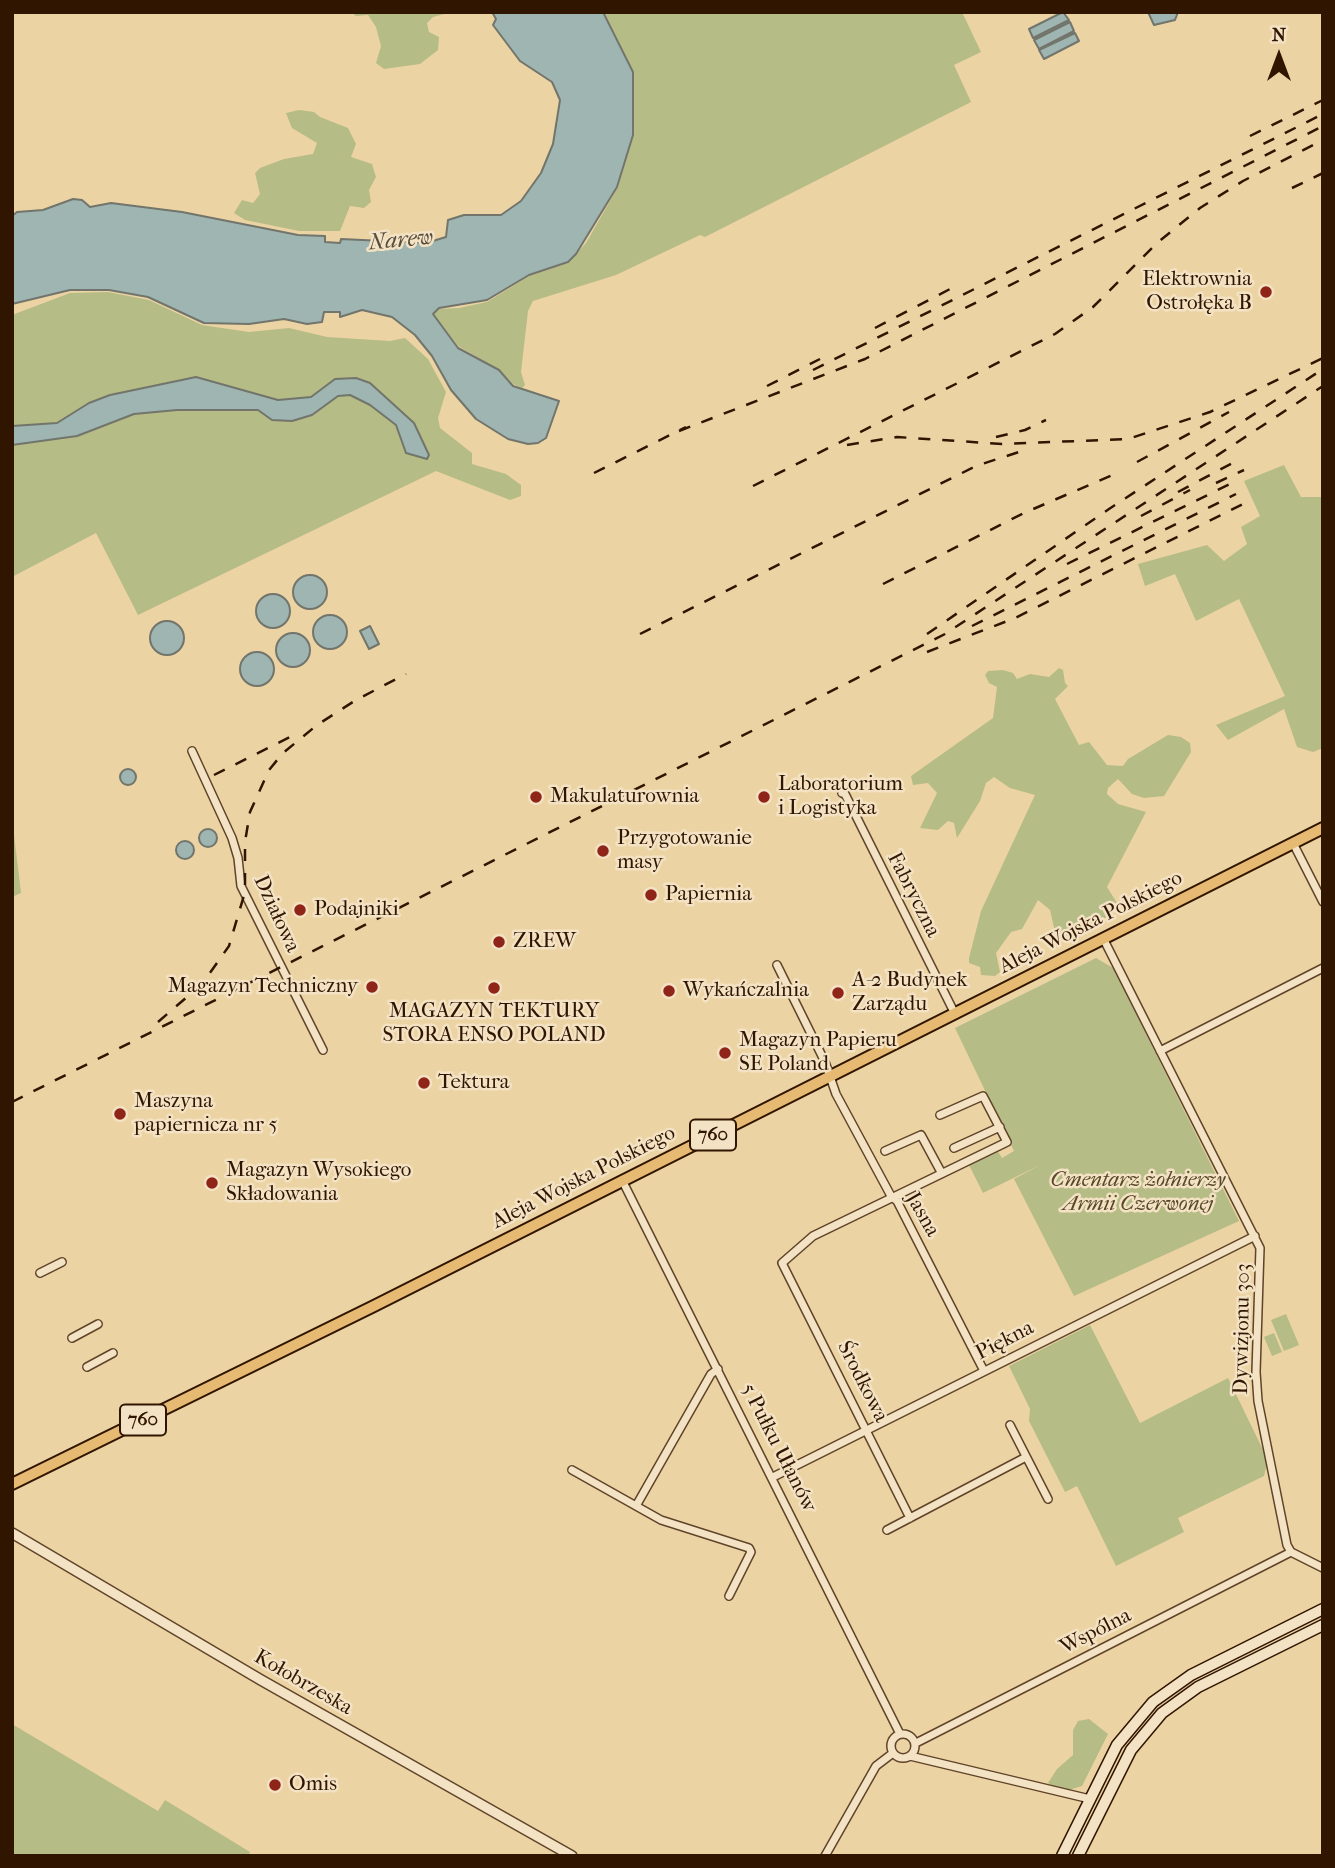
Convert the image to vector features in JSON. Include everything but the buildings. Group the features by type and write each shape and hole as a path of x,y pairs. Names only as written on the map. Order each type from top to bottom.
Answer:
{"main road":[{"name":"Aleja Wojska Polskiego","path":"12,1485 1323,828"},
{"path":"1062,1856 1121,1739 1153,1702 1191,1675 1323,1609"},
{"path":"1078,1856 1131,1750 1162,1713 1198,1687 1323,1625"}],"street":[{"name":"Działowa","path":"192,751 232,838 238,858 241,886 323,1050"},
{"name":"Fabryczna","path":"842,793 845,794 955,1014"},
{"path":"1293,843 1323,902"},
{"name":"Dywizjonu 303","path":"1103,938 1255,1236 1261,1253 1256,1388 1291,1552"},
{"name":"Jasna","path":"777,965 830,1077 984,1371"},
{"path":"1160,1051 1323,968"},
{"path":"891,1196 1007,1142 982,1095 940,1115"},
{"path":"954,1149 1000,1127"},
{"path":"885,1151 921,1135 941,1172"},
{"name":"5 Pułku Ułanów","path":"622,1180 900,1734"},
{"name":"Środkowa","path":"891,1196 813,1236 782,1263 909,1518"},
{"name":"Piękna","path":"773,1477 1255,1236"},
{"path":"40,1273 62,1262"},
{"path":"72,1338 98,1324"},
{"path":"87,1367 113,1353"},
{"path":"636,1506 711,1374 718,1369"},
{"path":"1010,1425 1048,1499"},
{"path":"887,1530 1026,1457"},
{"path":"572,1470 668,1523 750,1549 729,1596"},
{"name":"Kołobrzeska","path":"15,1533 261,1680 572,1856"},
{"path":"1291,1552 1323,1568"},
{"name":"Wspólna","path":"916,1743 1291,1552"},
{"path":"893,1753 892,1741 900,1734 908,1734 916,1743 910,1756"},
{"path":"893,1753 899,1757 910,1756 1090,1798"},
{"path":"825,1856 876,1766 893,1753"}],"green space":[{"path":"351,12 452,12 433,17 427,23 429,32 439,37 438,50 420,64 384,69 376,63 381,46 376,27 368,15 356,16"},
{"path":"604,12 962,12 981,52 954,65 971,102 705,237 700,235 616,275 533,301 528,311 521,372 525,385 522,388 513,384 500,370 458,346 434,315 438,309 487,302 529,276 568,263 586,243 618,187 633,135 634,72"},
{"path":"299,110 314,112 348,128 356,144 351,157 372,164 376,177 369,190 371,202 364,208 350,206 340,231 299,231 245,220 234,213 242,200 253,203 260,194 255,173 260,168 284,159 313,154 317,143 292,128 286,113"},
{"path":"108,292 149,300 202,325 249,332 289,328 327,337 390,341 405,338 428,359 446,392 438,418 440,428 472,453 472,464 506,474 521,485 521,496 510,500 436,471 138,615 96,533 12,577 12,315 70,293"},
{"path":"1284,465 1301,497 1323,497 1323,748 1313,752 1297,747 1284,709 1228,740 1216,725 1285,696 1239,599 1196,621 1175,574 1145,586 1138,564 1207,545 1224,561 1247,544 1241,527 1260,516 1244,481"},
{"path":"1059,668 1063,670 1068,686 1055,699 1079,745 1089,742 1107,765 1123,766 1128,759 1168,735 1181,737 1190,743 1191,752 1164,796 1144,798 1132,794 1118,779 1108,788 1107,794 1118,804 1146,812 1107,887 1117,903 1114,912 1082,934 1060,937 1056,936 1050,910 1038,900 1022,929 1011,932 996,953 1000,972 995,976 981,975 980,967 969,963 969,958 981,911 1035,795 1010,788 994,777 986,783 980,801 957,838 954,823 948,821 938,830 920,828 937,793 928,783 913,785 911,776 993,718 997,687 989,683 985,675 988,671 1003,670 1013,673 1017,679 1030,674 1049,677"},
{"path":"12,818 21,893 12,897"},
{"name":"Cmentarz żołnierzy Armii Czerwonej","path":"1096,958 1113,968 1239,1221 1074,1296 1014,1179 1040,1165 983,1193 968,1163 997,1150 1002,1158 1014,1151 955,1028"},
{"path":"1286,1314 1299,1345 1284,1351 1271,1320"},
{"path":"1090,1325 1140,1423 1228,1378 1268,1460 1264,1476 1178,1518 1184,1532 1116,1566 1077,1486 1065,1492 1029,1421 1030,1409 1009,1366"},
{"path":"1274,1333 1282,1352 1272,1356 1264,1337"},
{"path":"1089,1719 1108,1734 1082,1786 1069,1790 1051,1785 1048,1783 1057,1769 1073,1755 1073,1730 1078,1721"},
{"path":"12,1724 158,1811 165,1800 250,1852 248,1856 12,1856"}],"water":[{"path":"492,12 603,12 633,72 633,135 617,187 576,254 568,262 529,275 487,300 439,308 433,314 458,348 499,370 513,386 559,401 546,438 538,443 528,444 508,439 476,419 451,390 432,356 415,335 392,317 362,310 340,317 340,312 324,312 322,322 307,324 284,319 249,324 204,323 148,297 109,290 70,290 12,304 12,216 17,212 43,210 73,199 82,200 90,207 111,203 182,212 298,235 325,236 325,242 340,243 341,239 426,243 446,237 448,220 464,215 501,215 521,201 541,173 553,144 560,100 552,82 520,61 493,25 496,19"},
{"path":"1063,12 1069,20 1033,38 1029,29"},
{"path":"1148,12 1178,12 1175,20 1154,25"},
{"path":"1070,22 1074,31 1039,49 1034,40"},
{"path":"1075,33 1079,41 1044,59 1039,50"},
{"path":"196,377 278,400 311,397 335,379 356,378 370,383 414,423 429,455 427,459 406,453 396,425 370,405 350,395 338,396 312,415 292,421 272,420 258,410 177,410 134,414 77,436 12,445 12,426 57,423 89,403 110,395"},
{"path":"310,575 322,580 327,592 322,604 310,609 298,604 293,592 298,580"},
{"path":"273,594 285,599 290,611 285,623 273,628 261,623 256,611 261,599"},
{"path":"330,615 342,620 347,632 342,644 330,649 318,644 313,632 318,620"},
{"path":"167,621 179,626 184,638 179,650 167,655 155,650 150,638 155,626"},
{"path":"370,626 379,644 369,649 360,631"},
{"path":"293,633 305,638 310,650 305,662 293,667 281,662 276,650 281,638"},
{"path":"257,652 269,657 274,669 269,681 257,686 245,681 240,669 245,657"},
{"path":"128,769 134,771 134,783 128,785 122,783 120,777 122,771"},
{"path":"208,829 215,831 215,845 208,847 201,845 199,838 201,831"},
{"path":"181,841 189,841 194,850 192,857 181,859 176,854 176,846"}],"railway":[{"path":"1250,136 1323,100"},
{"path":"813,370 1323,114"},
{"path":"679,431 865,359 1323,126"},
{"path":"753,486 1055,334 1093,307 1157,243 1200,208 1243,181 1323,140"},
{"path":"1292,188 1323,173"},
{"path":"875,328 950,289"},
{"path":"847,445 897,437 1002,444 1128,439 1210,412 1323,358"},
{"path":"767,386 820,359"},
{"path":"927,634 1109,509 1323,369"},
{"path":"12,1102 945,634 1323,386"},
{"path":"1137,462 1229,412"},
{"path":"996,437 1025,430 1046,420"},
{"path":"594,473 686,427"},
{"path":"640,634 976,466 1025,450"},
{"path":"1178,492 1240,459"},
{"path":"1216,483 1244,470"},
{"path":"883,584 1024,513 1117,473"},
{"path":"1067,564 1230,484"},
{"path":"1141,516 1190,490"},
{"path":"972,626 1236,494"},
{"path":"927,652 1015,618 1243,504"},
{"path":"158,1022 202,984 229,946 245,892 245,842 250,812 269,770 283,753 317,725 356,700 406,674"},
{"path":"214,775 294,735"}],"place":[{"name":"Elektrownia Ostrołęka B","path":"1266,292"},
{"name":"Makulaturownia","path":"536,797"},
{"name":"Laboratorium i Logistyka","path":"764,797"},
{"name":"Przygotowanie masy","path":"603,851"},
{"name":"Papiernia","path":"651,895"},
{"name":"Podajniki","path":"300,910"},
{"name":"ZREW","path":"499,942"},
{"name":"Magazyn Techniczny","path":"372,987"},
{"name":"MAGAZYN TEKTURY STORA ENSO POLAND","path":"494,988"},
{"name":"Wykańczalnia","path":"669,991"},
{"name":"A-2 Budynek Zarządu","path":"838,993"},
{"name":"Magazyn Papieru SE Poland","path":"725,1053"},
{"name":"Tektura","path":"424,1083"},
{"name":"Maszyna papiernicza nr 5","path":"120,1114"},
{"name":"Magazyn Wysokiego Składowania","path":"212,1183"},
{"name":"Omis","path":"275,1785"}],"water label":[{"name":"Narew","path":"401,241"}]}
